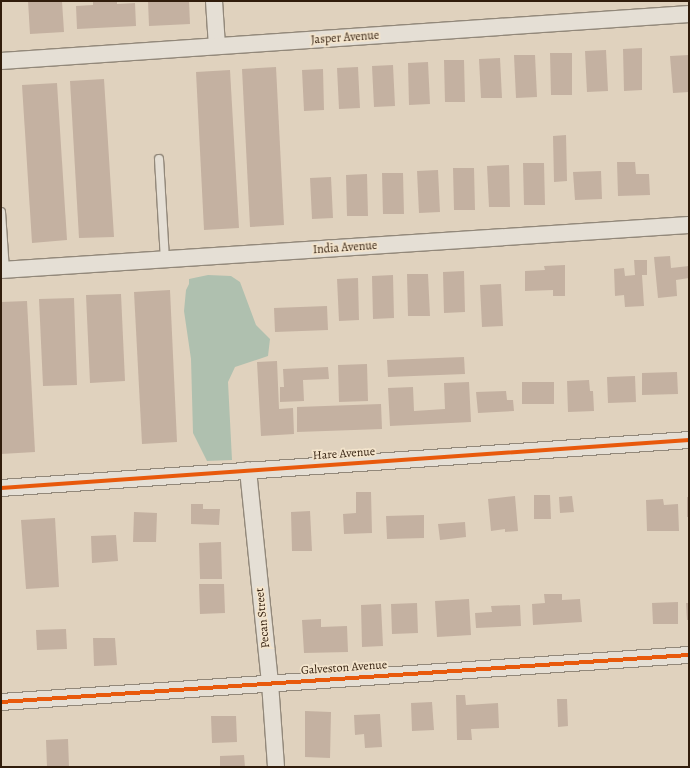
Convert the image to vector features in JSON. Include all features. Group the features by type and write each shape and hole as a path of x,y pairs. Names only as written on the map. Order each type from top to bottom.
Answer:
{"street":[{"path":"214,1 217,46"},
{"name":"Jasper Avenue","path":"1,62 689,14"},
{"name":"India Avenue","path":"3,270 689,224"},
{"name":"Hare Avenue","path":"1,488 689,440"},
{"name":"Pecan Street","path":"248,470 270,683 276,767"},
{"name":"Galveston Avenue","path":"1,702 689,655"}],"lane":[{"path":"159,159 165,260"},
{"path":"1,212 3,270"}],"shaded area":[{"path":"208,275 231,276 240,282 256,325 270,339 268,356 235,367 228,382 232,460 207,461 193,433 191,359 184,311 186,290 189,284 189,279"}],"building":[{"path":"28,1 62,1 64,32 30,34"},
{"path":"93,1 117,1 117,4 135,3 136,26 77,29 76,6 93,5"},
{"path":"148,1 189,1 190,24 149,26"},
{"path":"642,48 642,90 624,91 623,49"},
{"path":"606,50 608,91 587,92 585,51"},
{"path":"550,53 572,53 572,95 551,95"},
{"path":"514,55 535,55 537,97 516,98"},
{"path":"689,55 689,92 673,93 670,56"},
{"path":"500,58 502,98 481,98 479,59"},
{"path":"444,60 464,60 465,102 445,102"},
{"path":"428,62 430,104 409,105 408,63"},
{"path":"393,65 395,106 374,107 372,66"},
{"path":"276,67 284,225 250,227 242,69"},
{"path":"358,67 360,108 339,109 337,68"},
{"path":"323,69 324,110 304,111 302,70"},
{"path":"230,70 239,228 204,230 196,72"},
{"path":"104,79 114,237 79,238 70,81"},
{"path":"57,83 67,240 32,243 22,85"},
{"path":"566,135 567,181 554,182 553,136"},
{"path":"617,162 635,162 636,174 649,174 650,195 618,196"},
{"path":"523,163 544,163 545,205 524,205"},
{"path":"509,165 510,207 489,207 487,166"},
{"path":"453,168 474,168 475,210 454,210"},
{"path":"438,170 440,212 419,213 417,171"},
{"path":"601,171 602,199 575,200 573,172"},
{"path":"382,173 403,173 404,214 383,214"},
{"path":"367,174 368,216 347,216 346,175"},
{"path":"331,177 333,218 312,219 310,178"},
{"path":"670,256 671,268 689,266 689,278 676,280 677,296 658,298 654,257"},
{"path":"634,260 647,260 647,275 642,275 644,306 625,307 624,295 615,296 614,269 624,268 625,276 635,275"},
{"path":"565,265 565,296 553,296 553,290 525,291 525,271 545,270 544,266"},
{"path":"464,271 465,312 444,313 443,272"},
{"path":"407,274 428,274 430,316 408,316"},
{"path":"393,275 394,318 373,319 372,276"},
{"path":"358,278 359,320 339,321 337,279"},
{"path":"501,284 503,326 482,327 480,285"},
{"path":"170,290 177,442 142,444 134,292"},
{"path":"121,294 125,381 90,383 86,295"},
{"path":"74,298 77,385 43,386 39,299"},
{"path":"27,301 35,452 1,454 1,302"},
{"path":"327,306 328,330 275,332 274,308"},
{"path":"464,357 465,374 388,377 387,360"},
{"path":"277,361 279,409 293,408 294,434 261,436 257,362"},
{"path":"367,364 368,401 339,402 338,365"},
{"path":"328,367 329,379 303,380 304,401 280,402 280,387 284,387 283,369"},
{"path":"677,372 678,394 642,395 642,373"},
{"path":"635,376 636,402 608,403 607,377"},
{"path":"589,380 590,391 593,391 594,411 568,412 567,381"},
{"path":"469,382 471,422 390,426 388,388 413,387 414,411 445,409 444,383"},
{"path":"522,382 554,382 554,404 522,404"},
{"path":"506,391 507,400 513,400 514,411 478,413 476,392"},
{"path":"381,404 382,429 297,432 297,407"},
{"path":"356,492 371,492 372,533 344,534 343,514 356,513"},
{"path":"534,495 550,495 551,519 534,519"},
{"path":"515,496 518,531 505,532 505,529 491,531 488,499"},
{"path":"572,496 574,512 560,513 559,497"},
{"path":"687,497 689,497 689,517 687,517"},
{"path":"663,499 664,505 678,504 679,531 647,531 646,500"},
{"path":"191,504 203,504 203,509 220,509 219,525 191,524"},
{"path":"310,511 312,551 292,551 291,512"},
{"path":"134,512 157,513 156,542 133,542"},
{"path":"424,515 424,538 387,539 386,516"},
{"path":"55,518 59,587 26,589 21,520"},
{"path":"465,522 466,537 440,540 438,524"},
{"path":"116,535 118,561 92,563 91,536"},
{"path":"221,542 222,579 200,579 199,543"},
{"path":"199,584 224,584 225,613 200,614"},
{"path":"544,594 562,594 562,600 580,599 582,622 533,625 532,604 545,603"},
{"path":"469,599 471,635 437,637 435,601"},
{"path":"678,602 678,624 653,624 652,603"},
{"path":"417,603 418,633 392,634 391,604"},
{"path":"686,603 689,603 689,620 687,620"},
{"path":"381,604 383,646 362,647 361,605"},
{"path":"520,605 521,626 476,628 475,613 492,612 491,606"},
{"path":"321,619 321,627 347,626 348,652 304,653 302,620"},
{"path":"66,629 67,649 37,650 36,630"},
{"path":"93,638 115,638 117,665 94,666"},
{"path":"456,695 465,695 466,705 498,703 499,728 471,729 472,740 457,740"},
{"path":"557,699 567,699 568,726 558,727"},
{"path":"432,702 434,730 412,731 411,703"},
{"path":"305,711 331,712 330,758 305,757"},
{"path":"380,714 382,747 365,748 364,734 355,735 354,715"},
{"path":"211,716 236,716 237,742 212,743"},
{"path":"68,739 69,767 47,767 46,740"},
{"path":"244,755 245,767 220,767 220,756"}],"cycle path":[{"path":"1,488 689,440"},
{"path":"1,702 689,655"}]}
